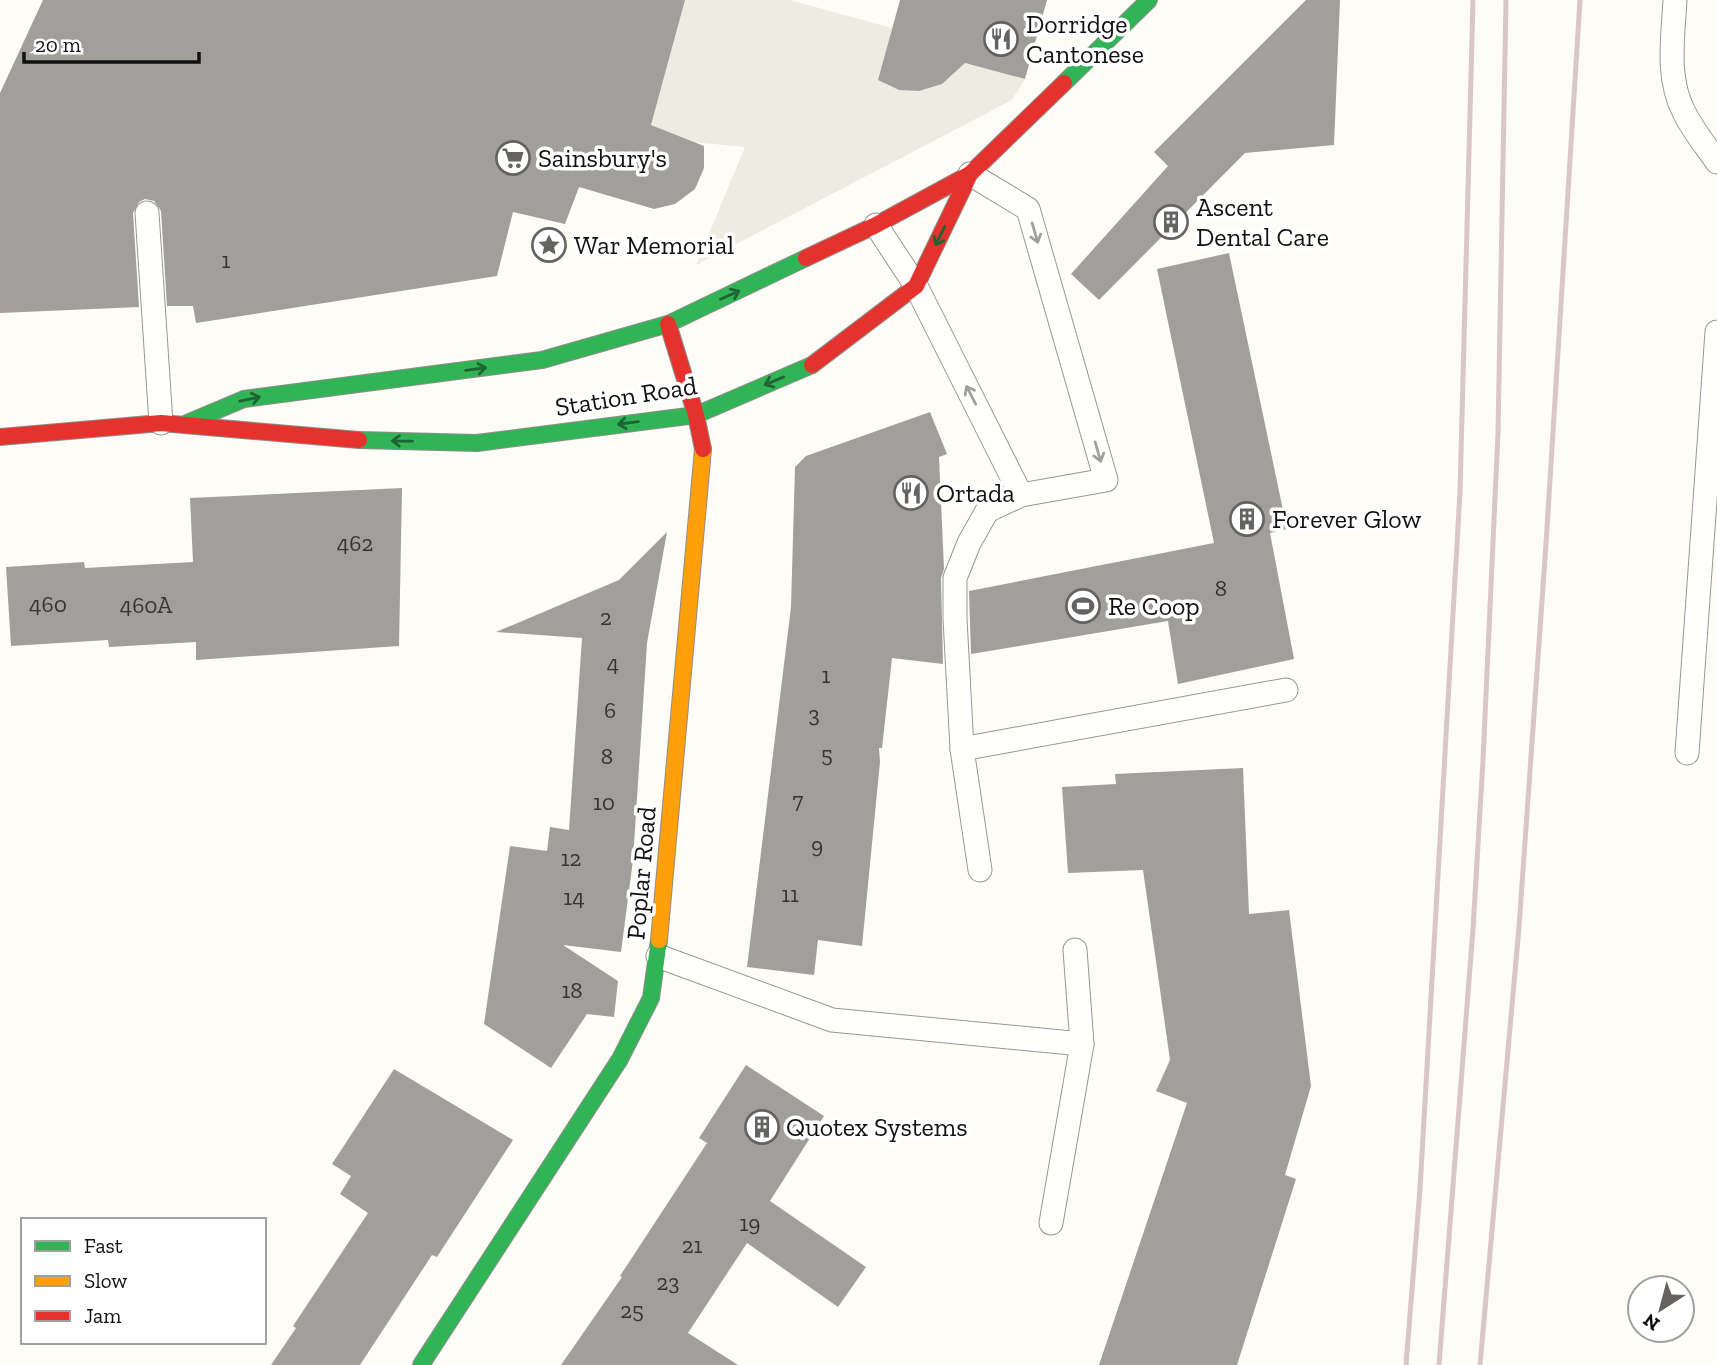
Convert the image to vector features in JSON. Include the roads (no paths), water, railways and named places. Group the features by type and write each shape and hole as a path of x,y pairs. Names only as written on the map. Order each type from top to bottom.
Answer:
{"main road":[{"name":"Station Road","path":"187,423 244,399 542,360 668,324 876,225 970,174 1149,0"},
{"name":"Station Road","path":"0,437 187,423 374,441 477,443 696,415 810,366 916,286 970,174"},
{"name":"Poplar Road","path":"421,1365 620,1059 651,998 658,956 704,453 696,415 668,324"}],"lane":[{"path":"1675,0 1672,66 1676,89 1683,112 1717,162"},
{"path":"970,174 1028,209 1106,480 1021,495 987,511 969,542 955,578 961,749 980,870"},
{"path":"146,213 161,423"},
{"path":"876,225 916,286 1021,495"},
{"path":"1687,753 1717,332"},
{"path":"961,749 1286,690"},
{"path":"1051,1223 1082,1044 1076,950"},
{"path":"658,956 832,1020 1082,1044"}],"railway":[{"path":"1406,1365 1420,1189 1460,492 1473,0"},
{"path":"1439,1365 1473,929 1483,760 1498,433 1506,0"},
{"path":"1480,1365 1519,927 1580,0"}],"place":[{"name":"Dorridge Cantonese","path":"1001,39"},
{"name":"Sainsbury's","path":"513,158"},
{"name":"Ascent Dental Care","path":"1171,222"},
{"name":"War Memorial","path":"549,245"},
{"name":"Ortada","path":"911,493"},
{"name":"Forever Glow","path":"1247,519"},
{"name":"Re Coop","path":"1083,606"},
{"name":"Quotex Systems","path":"762,1127"}]}
